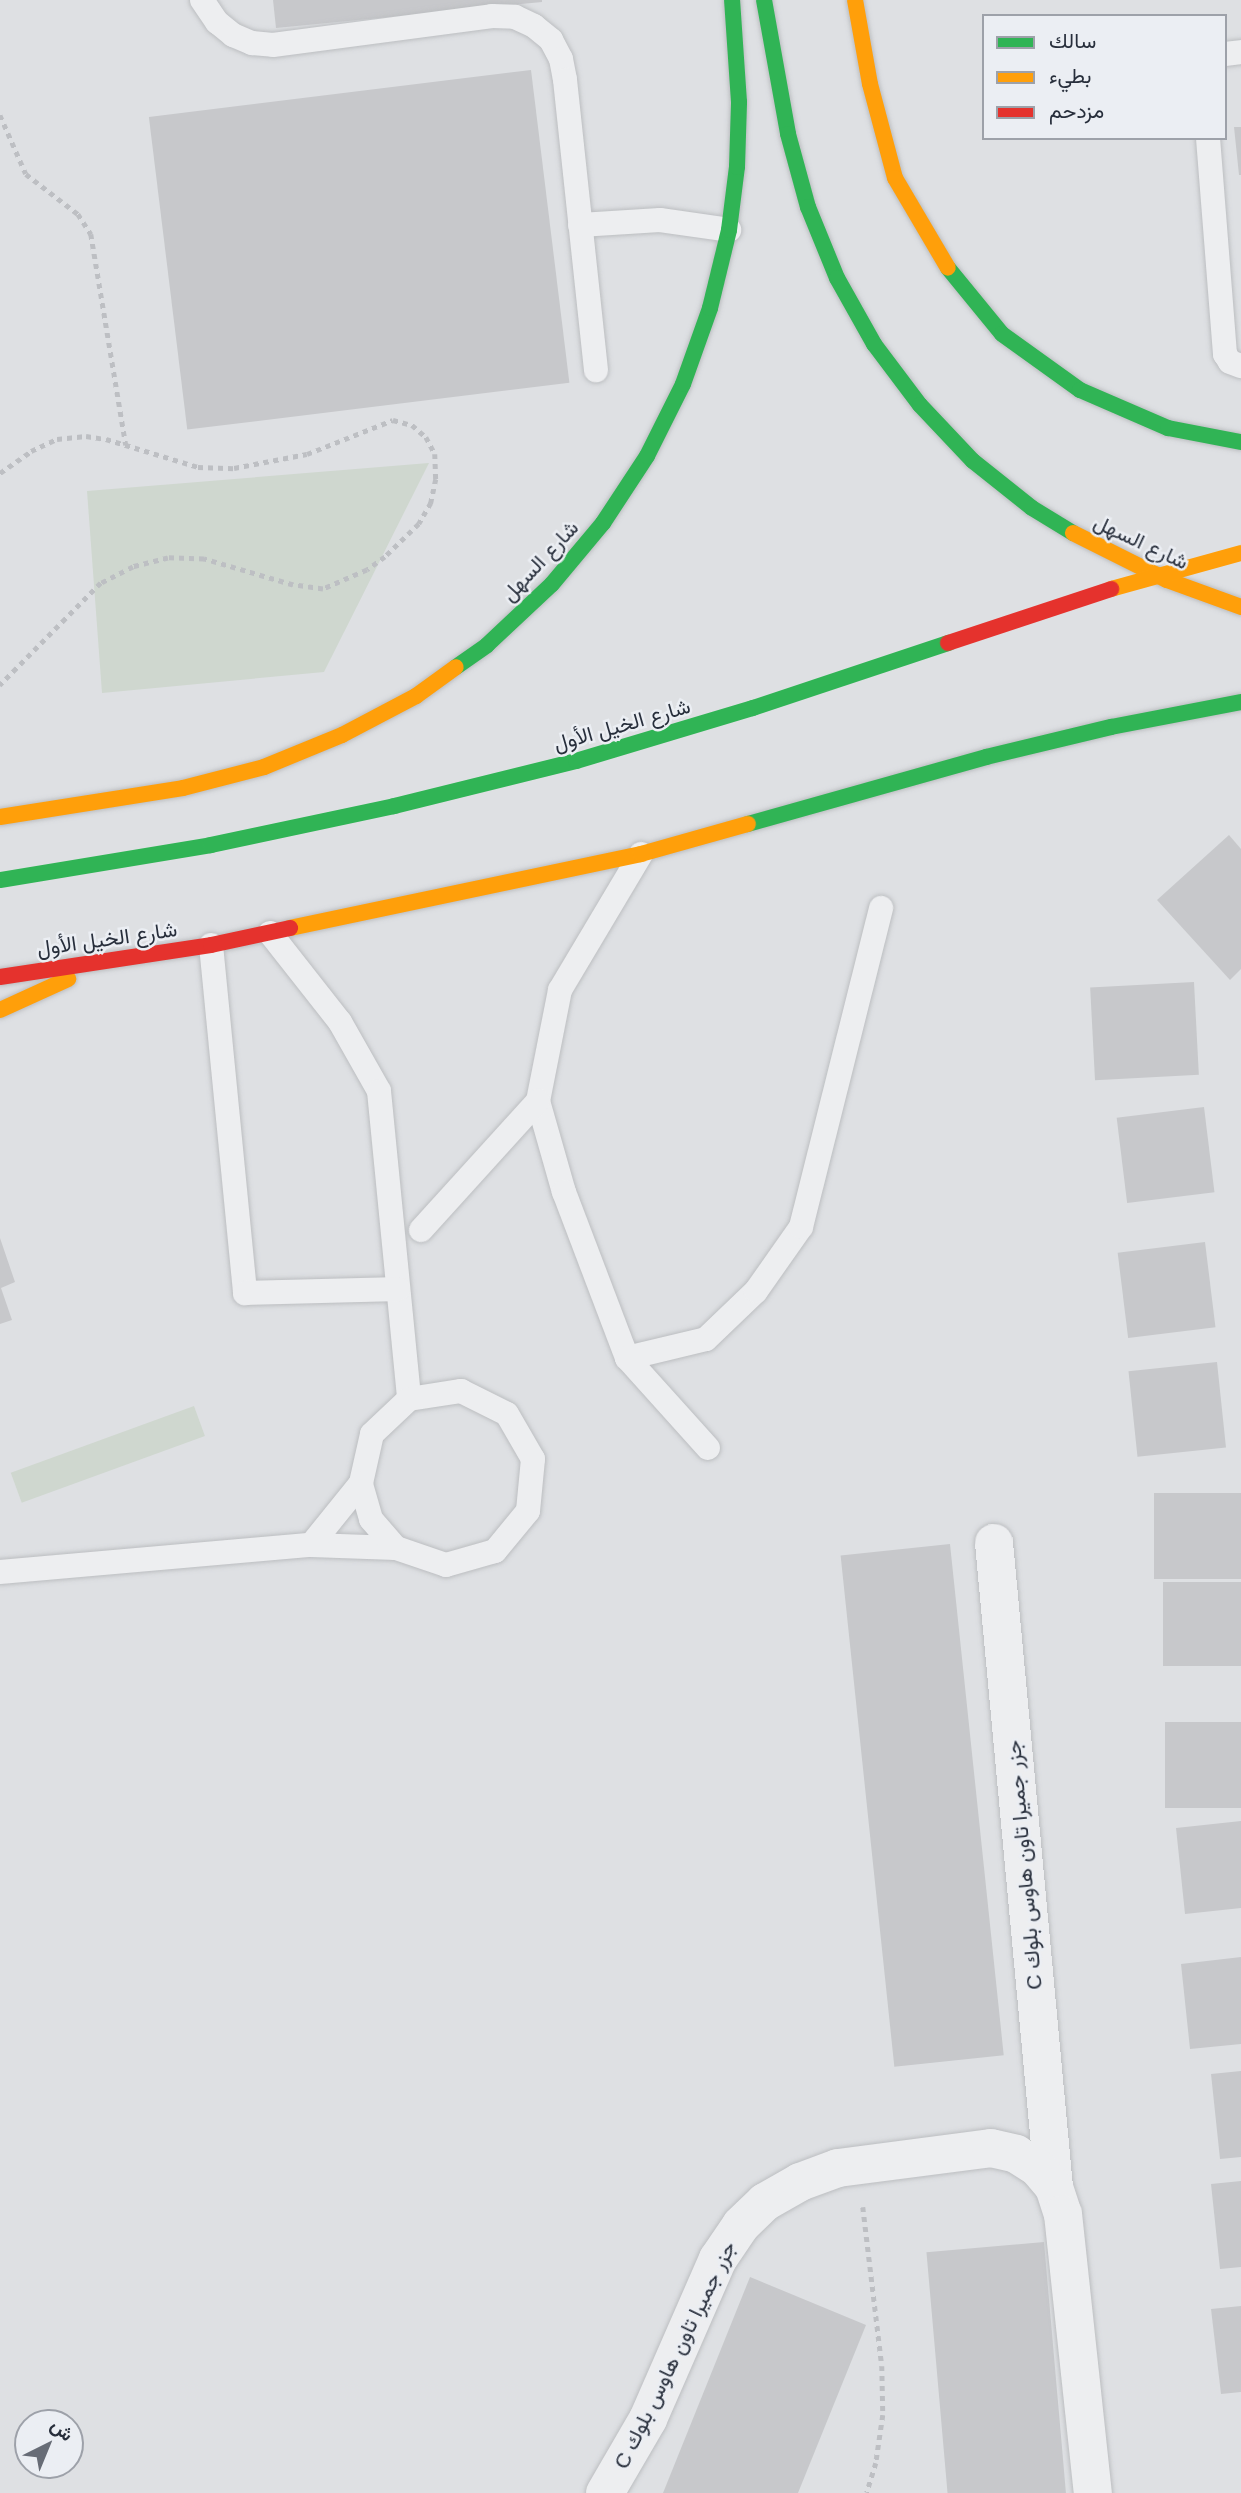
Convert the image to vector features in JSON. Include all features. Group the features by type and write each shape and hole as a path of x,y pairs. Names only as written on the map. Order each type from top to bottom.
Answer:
{"main road":[{"name":"شارع السهل","path":"0,817 183,788 264,767 342,736 416,696 488,645 552,584 603,523 647,456 683,384 710,308 729,230 737,167 739,102 732,0"},
{"name":"شارع السهل","path":"764,0 788,134 808,207 837,278 874,344 920,405 973,461 1032,508 1098,548 1167,580 1241,607"},
{"path":"855,0 870,84 895,178 941,260 1002,334 1080,390 1168,428 1241,442"},
{"name":"شارع الخيل الأول","path":"0,880 211,845 394,806 576,761 753,708 1091,595 1241,553"},
{"name":"شارع الخيل الأول","path":"0,976 211,945 641,854 986,757 1111,727 1241,702"},
{"path":"0,1010 110,960"}],"street":[{"name":"C جزر جميرا تاون هاوس بلوك","path":"994,1543 1054,2187 1067,2240 1093,2493"},
{"name":"C جزر جميرا تاون هاوس بلوك","path":"606,2493 648,2418 718,2259 741,2225 765,2202 800,2182 838,2168 991,2148 1016,2154 1038,2168 1054,2187"}],"lane":[{"path":"202,0 217,22 233,35 253,43 273,44 492,16 514,17 534,26 551,40 561,59 596,370"},
{"path":"1208,140 1225,354 1230,362 1241,366"},
{"path":"580,225 660,220 729,230"},
{"path":"641,854 560,990 538,1101 564,1192 627,1358 708,1448"},
{"path":"627,1358 706,1339 756,1291 801,1227 881,908"},
{"path":"270,933 340,1022 379,1091 409,1399"},
{"path":"211,945 245,1293 398,1289"},
{"path":"421,1230 538,1101"},
{"path":"0,1572 311,1545 396,1548 446,1565 495,1551 528,1511 533,1459 508,1413 460,1391 409,1399 372,1434 360,1483 311,1545"},
{"path":"360,1483 371,1520 396,1548"}],"path":[{"path":"0,115 26,174 78,214 91,234 126,445"},
{"path":"0,473 31,451 57,439 86,436 198,467 234,468 307,454 393,420 412,425 426,437 435,454 436,479 431,503 419,524 385,557 367,570 323,589 293,585 204,559 168,558 133,567 102,583 0,685"},
{"path":"858,2165 882,2379 883,2415 876,2463 867,2493"}],"shaded area":[{"path":"429,463 324,672 102,693 87,491"},
{"path":"194,1406 205,1436 22,1503 11,1473"}],"building":[{"path":"273,0 542,0 542,2 276,28"},
{"path":"531,70 569,383 187,430 149,117"},
{"path":"1234,127 1241,127 1241,175 1239,175"},
{"path":"1229,835 1241,849 1241,969 1230,980 1157,900"},
{"path":"1194,982 1199,1075 1095,1080 1090,987"},
{"path":"1204,1107 1214,1192 1127,1203 1117,1118"},
{"path":"0,1238 15,1282 1,1288 12,1320 0,1324"},
{"path":"1205,1242 1215,1327 1128,1338 1118,1253"},
{"path":"1217,1362 1226,1448 1137,1457 1128,1371"},
{"path":"1154,1493 1241,1493 1241,1579 1154,1579"},
{"path":"950,1544 1004,2055 894,2067 841,1555"},
{"path":"1163,1582 1241,1582 1241,1666 1163,1666"},
{"path":"1165,1722 1241,1722 1241,1808 1165,1808"},
{"path":"1241,1821 1241,1908 1185,1914 1176,1828"},
{"path":"1241,1957 1241,2044 1190,2049 1181,1964"},
{"path":"1241,2071 1241,2157 1220,2159 1211,2074"},
{"path":"1241,2181 1241,2267 1220,2269 1211,2184"},
{"path":"1044,2242 1066,2493 948,2493 926,2252"},
{"path":"750,2277 866,2325 798,2493 663,2493"},
{"path":"1241,2306 1241,2392 1221,2394 1211,2309"}],"traffic: fast":[{"path":"456,667 487,645 552,584 603,523 647,456 683,384 710,308 729,230 737,167 739,102 732,0"},
{"path":"764,0 788,134 808,207 837,278 874,344 920,405 973,461 1032,508 1073,533"},
{"path":"948,268 1002,334 1080,390 1168,428 1241,442"},
{"path":"0,880 211,845 394,806 576,761 753,708 948,643"},
{"path":"748,824 986,757 1111,727 1241,702"}],"traffic: slow":[{"path":"855,0 870,84 895,178 948,268"},
{"path":"1073,533 1167,580 1241,607"},
{"path":"1111,589 1241,553"},
{"path":"0,817 183,788 264,767 342,735 416,696 456,667"},
{"path":"290,928 641,854 748,824"},
{"path":"0,1010 68,979"}],"traffic: jam":[{"path":"948,643 1111,589"},
{"path":"0,977 211,945 290,928"}]}
